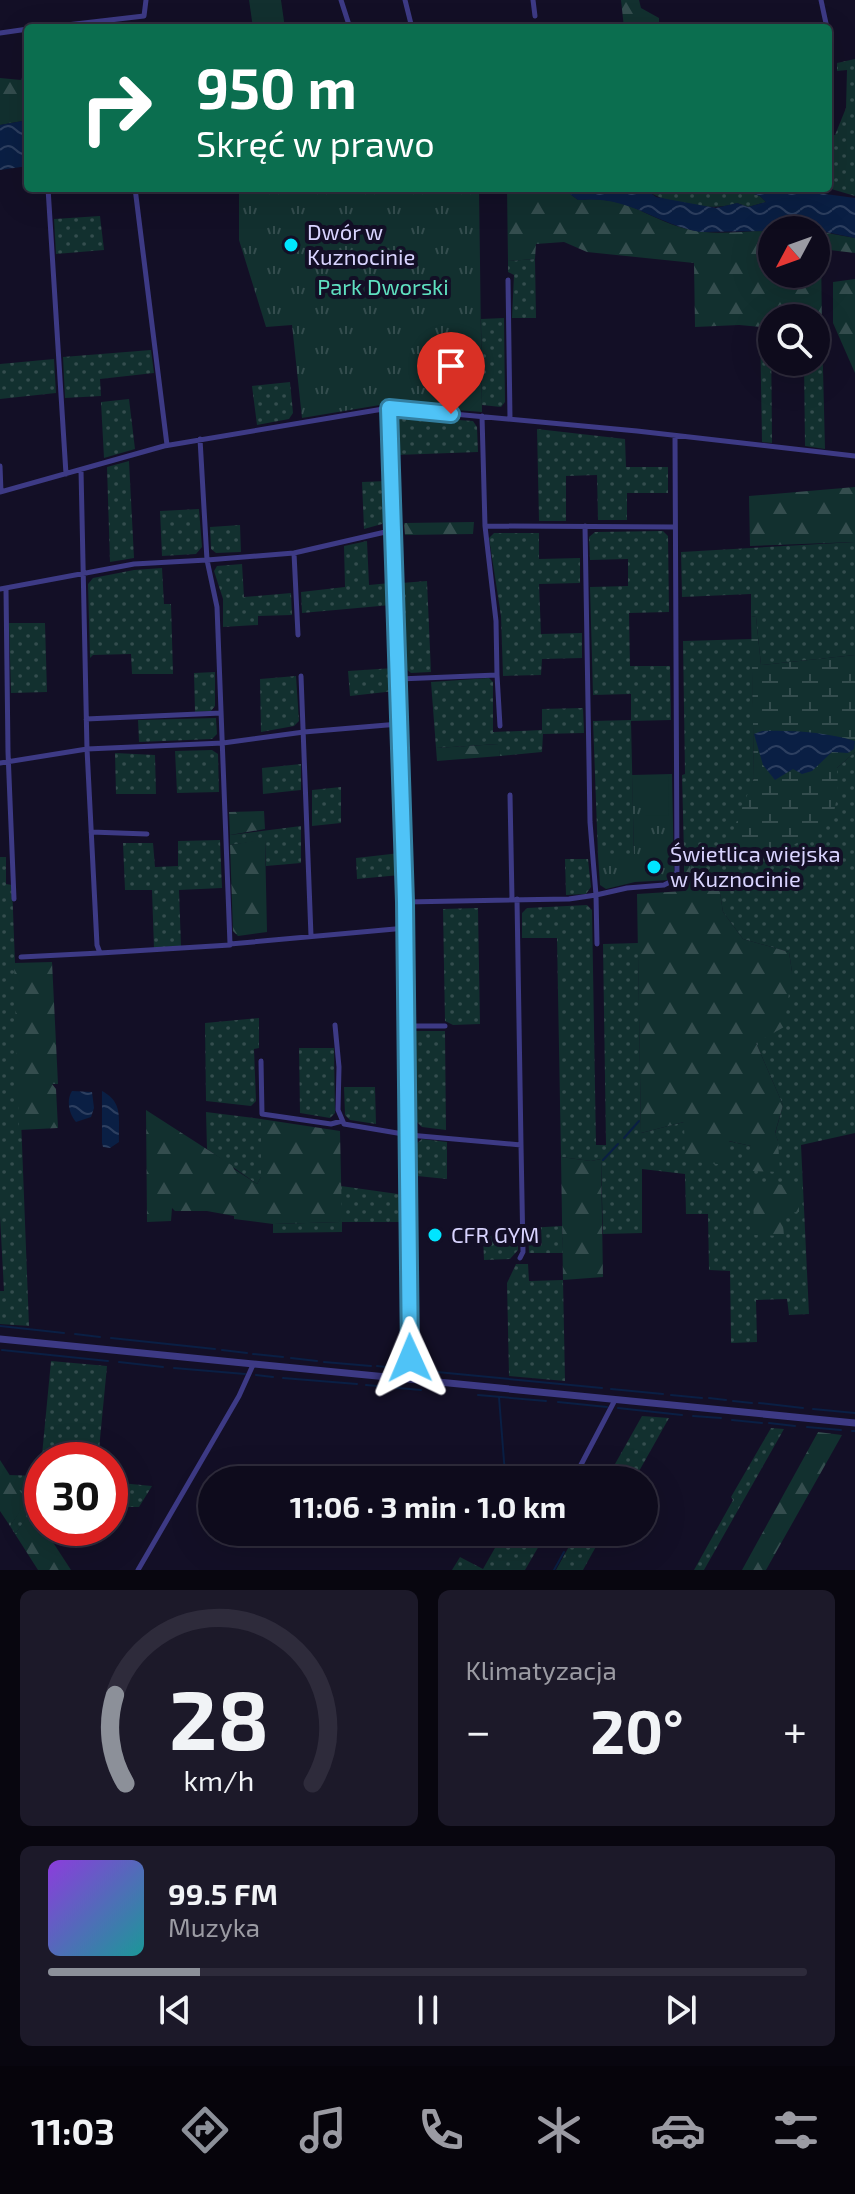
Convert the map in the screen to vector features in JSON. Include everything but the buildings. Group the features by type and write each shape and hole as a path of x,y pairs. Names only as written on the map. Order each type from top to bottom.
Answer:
{"street":[{"path":"146,0 146,15 150,22"},
{"path":"341,0 349,24"},
{"path":"405,0 411,24"},
{"path":"533,0 535,16"},
{"path":"821,0 827,24"},
{"path":"73,24 146,15"},
{"path":"0,33 24,30"},
{"path":"48,192 66,474"},
{"path":"135,192 167,445"},
{"path":"508,280 510,419"},
{"path":"389,408 406,928 411,1378"},
{"path":"0,466 0,492 167,445 389,408 855,456"},
{"path":"482,416 485,526 496,621 500,726"},
{"path":"405,902 569,899 669,884 677,871 675,436"},
{"path":"200,439 207,560 217,600 230,944"},
{"path":"81,470 87,749 97,945 100,953"},
{"path":"485,526 675,527"},
{"path":"585,526 590,822 597,944"},
{"path":"14,899 3,589 134,564 294,553 394,530"},
{"path":"294,553 298,635"},
{"path":"399,679 497,675"},
{"path":"301,676 311,936"},
{"path":"86,719 221,713"},
{"path":"0,763 87,749 223,743 399,724"},
{"path":"510,795 521,1145 523,1252 520,1258"},
{"path":"91,832 147,834"},
{"path":"21,957 230,944 406,928"},
{"path":"335,1025 339,1067 338,1110 342,1121 354,1128 521,1145"},
{"path":"407,1026 445,1026"},
{"path":"261,1061 262,1114 331,1124 342,1121"},
{"path":"0,1339 855,1423"},
{"path":"138,1570 245,1386 253,1365"},
{"path":"580,1466 615,1400"}],"green space":[{"path":"249,0 281,0 284,24 252,24"},
{"path":"621,0 639,0 641,8 659,18 659,24 624,24"},
{"path":"855,59 855,196 832,189 832,135 835,135 846,108 847,70 837,71 837,63"},
{"path":"24,75 24,121 0,125 0,78 21,80"},
{"name":"Park Dworski","path":"239,192 479,192 482,412 392,403 302,418 292,325 266,327 239,240"},
{"path":"507,192 567,192 578,200 612,201 691,230 758,232 758,288 821,288 822,304 758,304 758,327 695,327 694,263 587,252 564,242 536,244 535,259 508,261"},
{"path":"649,192 748,192 766,202 748,207 737,203 716,207 689,205"},
{"path":"100,216 104,250 56,254 54,219"},
{"path":"830,234 855,238 855,253 830,250"},
{"path":"535,259 536,318 512,318 514,275 508,272 508,261"},
{"path":"855,279 855,373 833,323 833,282"},
{"path":"504,318 505,402 501,407 482,405 481,319"},
{"path":"151,350 154,373 100,379 101,396 65,398 63,357"},
{"path":"54,359 56,393 0,399 0,364"},
{"path":"761,376 771,376 772,443 762,442"},
{"path":"804,376 823,376 825,449 805,446"},
{"path":"290,382 293,413 289,419 257,425 252,386"},
{"path":"129,399 135,449 104,458 101,402"},
{"path":"401,416 473,421 477,427 478,452 397,455 396,421"},
{"path":"537,429 625,439 626,467 668,467 668,493 627,493 627,520 598,520 597,475 566,476 566,521 539,521"},
{"path":"129,461 134,558 110,562 107,467"},
{"path":"386,481 387,518 382,524 364,529 362,482"},
{"path":"855,487 855,542 750,546 749,496"},
{"path":"199,509 202,547 196,554 162,556 160,511"},
{"path":"474,522 473,534 405,535 404,523"},
{"path":"240,525 241,552 216,553 211,549 210,527"},
{"path":"663,531 668,536 669,612 629,613 630,666 670,666 671,720 631,721 634,856 598,856 593,721 631,720 631,694 593,695 590,587 628,586 628,559 590,560 589,537 595,532"},
{"path":"494,533 539,533 539,559 580,558 580,583 539,584 541,634 582,633 582,658 542,659 541,675 503,676 501,616 489,538"},
{"path":"367,541 369,585 390,583 391,605 302,613 301,592 345,587 344,546"},
{"path":"855,542 855,655 761,665 756,617 751,616 751,594 682,597 681,552"},
{"path":"242,564 244,597 291,593 292,615 258,616 258,625 223,627 223,599 214,571 217,566"},
{"path":"162,568 164,604 171,604 173,674 132,674 131,654 93,655 90,658 88,584 93,578"},
{"path":"427,581 431,672 411,673 405,668 401,583"},
{"path":"751,616 756,617 761,665 855,655 855,752 837,768 838,792 834,812 825,828 769,858 737,857 730,848 736,823 754,778"},
{"path":"9,623 45,623 47,692 11,693"},
{"path":"752,639 754,778 737,856 769,858 791,845 837,768 855,752 855,1133 801,1145 809,1314 789,1315 787,1299 756,1300 757,1342 731,1343 730,1271 709,1270 708,1214 686,1214 685,1174 642,1169 642,1233 603,1234 601,1159 591,1161 561,1157 557,938 522,938 522,913 527,908 587,905 592,910 596,1145 606,1145 603,944 638,943 641,1133 684,1122 728,1141 751,1146 778,1141 775,1134 783,1105 756,1043 792,972 789,952 743,939 723,912 717,875 691,870 684,854 683,641"},
{"path":"394,668 395,691 350,696 348,671"},
{"path":"215,672 215,706 211,711 195,712 194,673"},
{"path":"296,676 299,721 294,726 261,732 260,679"},
{"path":"489,678 493,682 493,732 542,730 542,709 583,708 584,733 543,734 542,752 500,756 498,744 436,748 431,682"},
{"path":"216,718 217,734 212,739 139,742 138,720"},
{"path":"499,744 500,756 437,761 436,748"},
{"path":"212,750 218,754 219,792 177,793 175,751"},
{"path":"115,753 155,755 156,794 116,794"},
{"path":"301,764 301,790 263,794 262,768"},
{"path":"672,774 674,875 669,880 635,882 606,889 600,885 598,856 634,855 632,775"},
{"path":"645,776 668,776 669,815 645,816"},
{"path":"341,787 341,823 312,826 312,790"},
{"path":"264,811 265,829 230,835 229,812"},
{"path":"301,826 301,863 266,866 265,840 230,845 230,835"},
{"path":"265,839 267,932 238,936 233,931 230,845"},
{"path":"220,840 222,888 179,890 181,946 154,949 152,890 125,890 123,843 153,843 155,867 178,866 178,841"},
{"path":"400,853 400,875 357,879 356,858"},
{"path":"684,854 691,870 717,874 723,912 743,939 789,952 792,972 784,1027 756,1043 783,1105 775,1133 780,1172 752,1171 751,1146 729,1141 728,1165 685,1161 684,1122 641,1133 637,894 684,891"},
{"path":"0,857 6,857 6,884 12,885 29,1326 0,1324 0,1291 4,1291 0,1216"},
{"path":"565,859 588,859 591,887 586,894 566,895"},
{"path":"478,908 480,1024 453,1025 445,1021 443,909"},
{"path":"52,962 58,1084 52,1084 56,1089 58,1128 19,1130 14,963"},
{"path":"259,1018 259,1048 254,1049 256,1101 251,1106 206,1101 205,1023"},
{"path":"415,1031 445,1031 446,1130 422,1127 417,1122"},
{"path":"299,1048 334,1048 335,1113 330,1118 300,1113"},
{"path":"344,1087 375,1087 376,1124 350,1120 345,1115"},
{"path":"146,1110 257,1184 261,1177 261,1119 340,1131 342,1222 273,1224 234,1219 234,1216 207,1211 175,1211 172,1208 171,1221 147,1222"},
{"path":"206,1112 261,1119 261,1177 257,1184 207,1149"},
{"path":"422,1139 447,1142 447,1179 417,1176 417,1143"},
{"path":"561,1157 591,1161 601,1159 603,1277 563,1280"},
{"path":"753,1181 799,1187 799,1212 782,1213 784,1236 754,1235"},
{"path":"341,1186 405,1195 406,1217 401,1222 342,1222 342,1232 273,1233 273,1224 341,1222"},
{"path":"562,1226 563,1253 529,1253 528,1228"},
{"path":"518,1235 518,1250 510,1259 484,1260 483,1236"},
{"path":"516,1264 528,1264 529,1281 563,1280 565,1381 509,1376 507,1283"},
{"path":"51,1361 107,1366 100,1442 43,1442"},
{"path":"642,1416 669,1418 642,1466 614,1466"},
{"path":"771,1428 784,1429 704,1570 694,1570 733,1500 731,1497"},
{"path":"818,1432 842,1435 766,1570 742,1570"},
{"path":"0,1460 24,1497 24,1506 10,1526 0,1511"},
{"path":"9,1475 24,1475 24,1499"},
{"path":"128,1484 152,1486 139,1507 128,1507"},
{"path":"24,1505 24,1522 15,1534 10,1526"},
{"path":"24,1521 24,1546 55,1546 71,1570 38,1570 15,1534"},
{"path":"496,1546 539,1546 525,1570 452,1570 460,1557 483,1569"},
{"path":"569,1546 596,1546 583,1570 556,1570"}],"water":[{"path":"24,121 24,167 0,170 0,125"},
{"path":"567,192 649,192 656,197 716,208 737,203 748,207 766,202 748,192 811,192 855,198 855,238 830,233 830,216 758,216 758,231 700,232 627,206 578,200"},
{"path":"762,731 797,731 832,736 855,741 854,749 848,753 832,752 812,771 802,774 793,769 775,780 763,765 754,734"},
{"path":"72,1091 92,1092 94,1108 91,1117 76,1122 70,1111"},
{"path":"102,1091 114,1101 118,1112 119,1142 110,1148 103,1147 102,1143"}],"waterway":[{"path":"624,1138 639,1121"},
{"path":"603,1160 618,1144"},
{"path":"0,1326 64,1333"},
{"path":"75,1334 100,1337"},
{"path":"111,1338 215,1349"},
{"path":"2,1350 108,1361"},
{"path":"222,1350 247,1353"},
{"path":"253,1354 283,1357"},
{"path":"291,1358 317,1361"},
{"path":"119,1362 163,1367"},
{"path":"324,1362 371,1366"},
{"path":"377,1366 405,1369"},
{"path":"174,1368 245,1374"},
{"path":"416,1370 602,1388"},
{"path":"256,1375 273,1377"},
{"path":"283,1378 357,1384"},
{"path":"366,1385 421,1390"},
{"path":"611,1389 663,1394"},
{"path":"478,1395 546,1401"},
{"path":"671,1395 702,1398"},
{"path":"499,1397 504,1466"},
{"path":"709,1398 726,1400"},
{"path":"733,1401 752,1403"},
{"path":"558,1402 607,1407"},
{"path":"759,1403 803,1408"},
{"path":"618,1408 682,1415"},
{"path":"813,1409 855,1413"},
{"path":"693,1416 721,1418"},
{"path":"732,1420 762,1423"},
{"path":"769,1423 795,1426"},
{"path":"807,1427 841,1430"},
{"path":"554,1570 564,1552"}],"place":[{"name":"Dwór w Kuznocinie","path":"291,245"},
{"name":"Świetlica wiejska w Kuznocinie","path":"654,867"},
{"name":"CFR GYM","path":"435,1235"}],"route":[{"path":"410,1358 405,902 389,408 451,414"}]}
